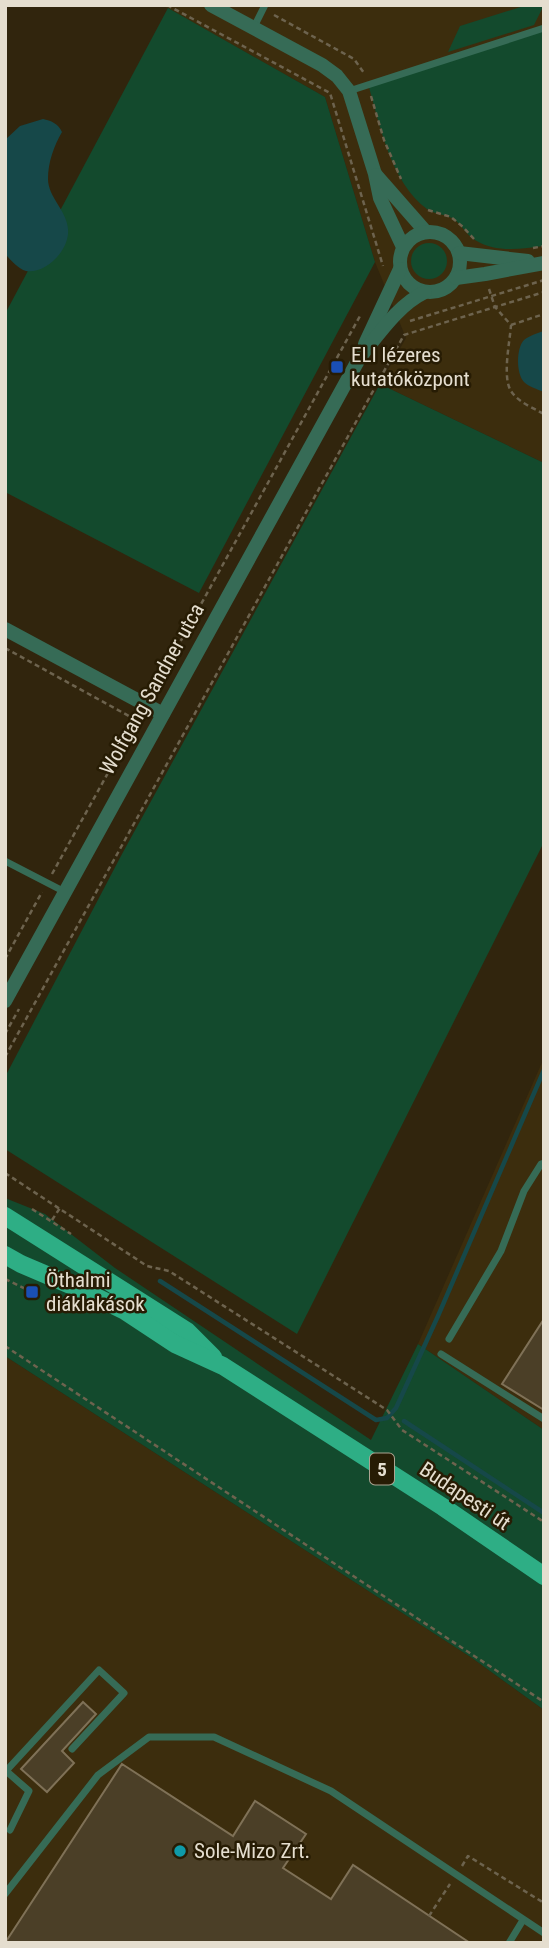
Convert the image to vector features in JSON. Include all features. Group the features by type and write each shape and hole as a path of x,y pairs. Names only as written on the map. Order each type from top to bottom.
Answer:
{"main road":[{"name":"Budapesti út","path":"5,1216 187,1331 223,1366"},
{"name":"Budapesti út","path":"5,1255 21,1265 125,1311 175,1344 223,1366 443,1507 542,1575"}],"street":[{"path":"216,7 322,65 337,76 349,91 380,198 403,247"},
{"path":"375,174 426,232"},
{"path":"456,278 459,253 446,236 437,232 417,234 403,247 400,269 403,278 416,289 425,292 442,289 456,278 544,262"},
{"path":"459,253 544,262"},
{"path":"360,357 400,269"},
{"path":"360,357 401,309 425,292"},
{"name":"Wolfgang Sandner utca","path":"5,1001 360,357"},
{"path":"5,629 163,714"}],"lane":[{"path":"253,28 264,7"},
{"path":"349,91 544,28"},
{"path":"5,861 65,892"},
{"path":"449,1339 501,1251 524,1191 544,1163"},
{"path":"441,1354 544,1419"},
{"path":"10,1830 29,1791 6,1770 99,1670 124,1693 72,1749"},
{"path":"5,1894 98,1776 149,1737 214,1737 331,1791 544,1933"},
{"path":"509,1943 523,1920"}],"path":[{"path":"167,5 330,93 385,271"},
{"path":"264,7 354,59 362,69 391,159 406,186"},
{"path":"424,206 429,211 451,218 473,239 488,247 487,257"},
{"path":"485,274 495,307 511,324 507,366 511,391 544,414"},
{"path":"409,322 544,280"},
{"path":"5,1057 404,335 544,292"},
{"path":"511,324 544,314"},
{"path":"5,960 360,315"},
{"path":"5,648 148,725"},
{"path":"5,1034 18,1010"},
{"path":"5,1173 147,1266 169,1272 387,1410 398,1426 544,1522"},
{"path":"51,1221 60,1208"},
{"path":"32,1209 71,1234"},
{"path":"5,1279 32,1292"},
{"path":"5,1346 544,1702"}],"shaded area":[{"path":"162,5 544,5 544,463 380,384 406,338 375,262 325,97"},
{"path":"544,1058 544,1430 418,1344"},
{"path":"5,1356 472,1658 544,1710 544,1943 5,1943"}],"green space":[{"path":"527,5 544,5 534,25 448,52 460,26"},
{"path":"168,8 325,97 375,262 199,593 5,492 5,314"},
{"path":"544,28 544,246 508,249 491,247 472,238 452,218 427,209 404,184 388,152 368,84"},
{"path":"429,243 442,248 447,261 442,274 429,279 416,274 411,261 416,248"},
{"path":"380,384 544,463 544,842 297,1334 5,1149 5,1077 122,854"},
{"path":"5,1198 45,1214 115,1268 371,1440 418,1344 544,1430 544,1710 472,1658 5,1356"}],"water":[{"path":"43,119 56,124 62,132 52,154 48,179 51,192 67,222 68,237 56,259 42,269 26,271 5,254 5,140 20,126"},
{"path":"544,331 544,392 524,382 518,361 524,340"}],"building":[{"path":"544,1319 544,1410 502,1384"},
{"path":"83,1702 96,1714 62,1751 74,1763 47,1792 21,1769"},
{"name":"Sole-Mizo Zrt.","path":"122,1764 233,1836 255,1801 306,1834 283,1868 331,1899 353,1865 470,1943 5,1943"}],"waterway":[{"path":"160,1281 376,1420 387,1418 396,1408 438,1316 544,1070"},
{"path":"404,1421 544,1513"}],"place":[{"name":"ELI lézeres kutatóközpont","path":"337,367"},
{"name":"Öthalmi diáklakások","path":"32,1292"},
{"name":"Sole-Mizo Zrt.","path":"180,1851"}]}
